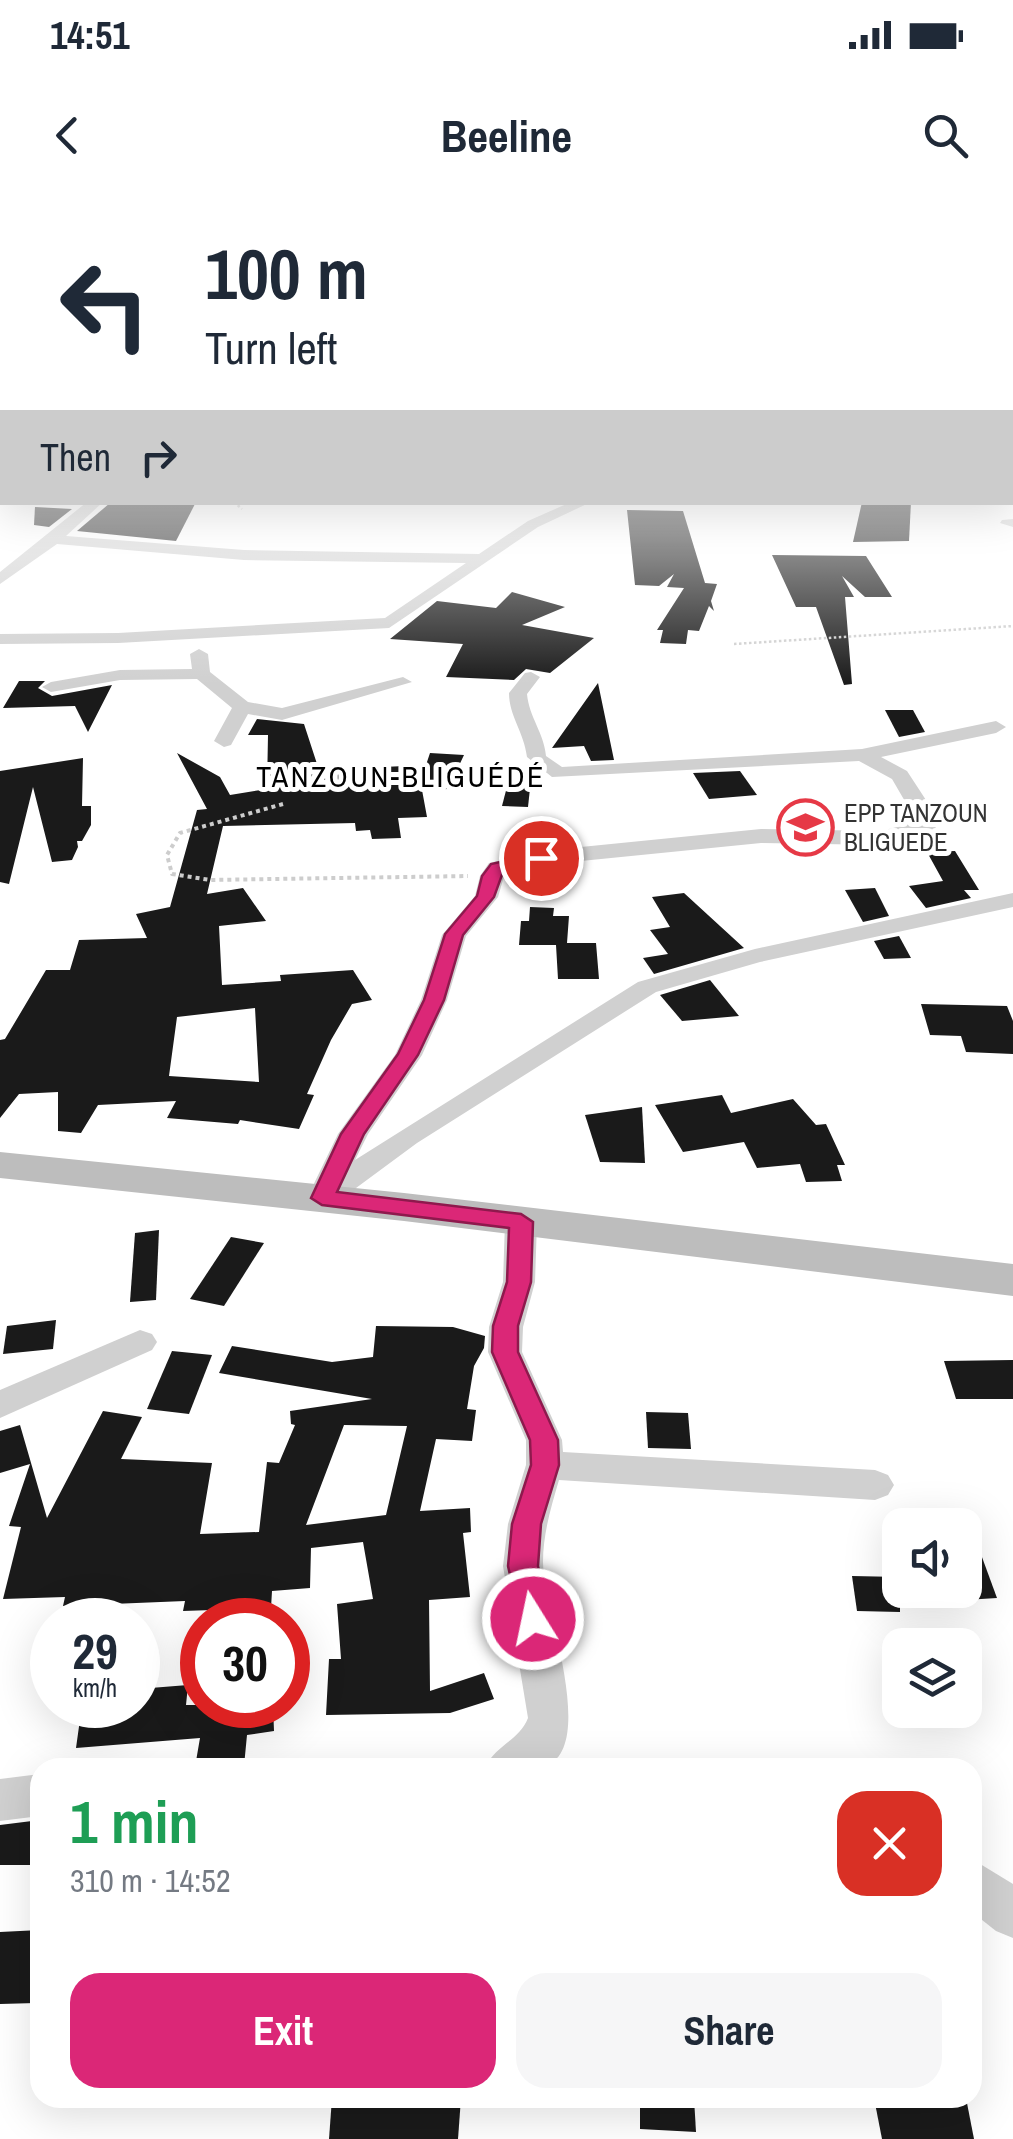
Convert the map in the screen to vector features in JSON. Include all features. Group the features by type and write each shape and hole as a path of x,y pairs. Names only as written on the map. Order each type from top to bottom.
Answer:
{"main road":[{"path":"0,1165 322,1198 1013,1280"}],"street":[{"path":"0,579 54,540 93,505"},
{"path":"0,639 395,622 533,524 577,505"},
{"path":"54,540 244,555 484,559"},
{"path":"201,674 198,651 204,632"},
{"path":"52,687 120,675 201,674 242,707 282,714 402,682"},
{"path":"530,677 518,693 520,713 533,732 532,751 536,759 560,773 862,755 996,727"},
{"path":"224,740 242,707"},
{"path":"322,1198 352,1134 408,1055 434,1000 454,934 486,897 490,876 497,868 541,858 762,836 865,840 902,835 926,826 928,820 900,775 862,755"},
{"path":"322,1198 408,1136 648,987 755,956 1013,900"},
{"path":"521,1222 519,1282 506,1326 505,1352 544,1440 545,1465 527,1524 523,1566 550,1718 538,1746 522,1758"},
{"path":"0,1406 140,1342"},
{"path":"545,1465 875,1485"},
{"path":"0,1800 30,1796"},
{"path":"982,1890 1013,1914"}],"path":[{"path":"237,505 242,509"},
{"path":"734,644 1013,626"},
{"path":"283,804 180,833 167,855 172,874 210,880 490,876"}],"building":[{"path":"108,505 194,505 176,541 77,531"},
{"path":"861,505 911,505 909,541 853,542"},
{"path":"35,507 72,509 49,527 34,525"},
{"path":"627,510 683,511 705,583 717,584 711,601 714,611 709,606 699,631 688,630 686,644 660,643 663,630 657,630 684,588 667,587 674,574 659,586 635,585"},
{"path":"772,555 866,556 892,597 865,597 842,576 854,597 845,597 852,684 844,685 816,607 796,607"},
{"path":"512,592 565,607 522,625 594,638 550,673 526,669 514,680 446,677 463,644 390,639 437,601 496,608"},
{"path":"19,681 45,681 38,688 52,696 112,685 88,732 75,706 3,708"},
{"path":"598,683 614,760 591,761 584,746 552,748"},
{"path":"885,710 913,710 925,732 899,737"},
{"path":"257,719 304,724 319,770 426,765 430,753 464,755 448,789 422,790 427,817 398,818 401,838 372,839 370,830 356,831 355,823 223,826 207,894 243,888 266,921 219,926 222,985 281,981 280,975 353,970 372,1000 352,1004 331,1040 307,1094 314,1095 299,1129 240,1120 238,1124 167,1118 176,1101 98,1105 81,1133 58,1131 58,1092 19,1094 0,1118 0,1040 5,1039 46,970 70,970 79,940 147,938 136,914 170,907 197,810 207,809 177,753 220,777 230,795 267,789 268,735 248,735","holes":["255,1008 259,1082 169,1076 177,1017"]},
{"path":"83,758 82,806 91,806 91,825 82,841 77,841 72,860 52,862 33,787 9,884 0,882 0,771"},
{"path":"740,771 757,795 709,799 693,773"},
{"path":"509,779 531,779 528,807 502,806"},
{"path":"955,851 979,890 964,890 971,898 926,908 909,886 943,881 927,852"},
{"path":"875,888 889,916 863,922 845,890"},
{"path":"684,893 744,948 654,974 643,958 668,954 650,930 670,927 652,897"},
{"path":"530,907 554,908 553,916 569,916 567,943 596,943 599,979 558,979 556,945 519,945 521,921 529,921"},
{"path":"899,936 911,958 884,959 874,941"},
{"path":"710,980 739,1016 682,1021 660,995"},
{"path":"921,1004 1007,1006 1013,1021 1013,1054 966,1052 961,1036 930,1035"},
{"path":"722,1095 731,1113 793,1099 816,1125 826,1124 845,1165 837,1165 842,1181 806,1182 800,1164 757,1168 744,1142 683,1152 655,1105"},
{"path":"642,1107 645,1163 600,1162 585,1115"},
{"path":"159,1230 156,1300 130,1302 135,1233"},
{"path":"231,1237 264,1243 224,1306 190,1299"},
{"path":"56,1320 53,1349 3,1354 7,1326"},
{"path":"376,1326 453,1327 485,1336 484,1348 474,1366 467,1409 476,1410 472,1441 436,1439 420,1511 470,1508 471,1532 463,1533 470,1597 429,1600 430,1691 484,1673 494,1699 450,1713 326,1715 329,1659 341,1659 337,1604 373,1599 363,1542 311,1548 310,1588 272,1591 272,1598 180,1598 180,1601 160,1602 160,1598 3,1599 21,1527 9,1526 30,1464 0,1473 0,1431 20,1425 47,1518 103,1411 142,1417 121,1459 212,1463 200,1534 259,1532 267,1462 279,1463 295,1425 291,1424 290,1411 372,1399 219,1373 232,1346 332,1362 373,1357","holes":["344,1425 407,1426 386,1515 306,1525"]},
{"path":"172,1351 212,1355 189,1414 147,1409"},
{"path":"1013,1360 1013,1399 956,1399 944,1361"},
{"path":"646,1412 688,1413 691,1449 648,1448"},
{"path":"982,1557 997,1598 982,1599"},
{"path":"852,1576 882,1577 882,1608 900,1608 900,1612 857,1611"},
{"path":"180,1686 180,1728 274,1728 247,1735 245,1758 197,1758 200,1738 76,1748 79,1728 160,1728 160,1687"},
{"path":"30,1821 30,1865 0,1865 0,1825"},
{"path":"30,1930 30,2003 0,2004 0,1932"},
{"path":"331,2108 460,2108 458,2139 329,2139"},
{"path":"640,2108 695,2108 696,2132 640,2129"},
{"path":"876,2108 968,2108 974,2139 882,2139"}],"place":[{"name":"EPP TANZOUN BLIGUEDE","path":"805,827"}],"district":[{"name":"TANZOUN-BLIGUÉDÉ","path":"401,776"}],"route":[{"path":"533,1619 523,1566 527,1524 545,1465 544,1440 505,1352 506,1326 519,1282 521,1222 322,1198 352,1134 408,1055 434,1000 454,934 486,897 491,888 490,876 497,868 541,858"}]}
